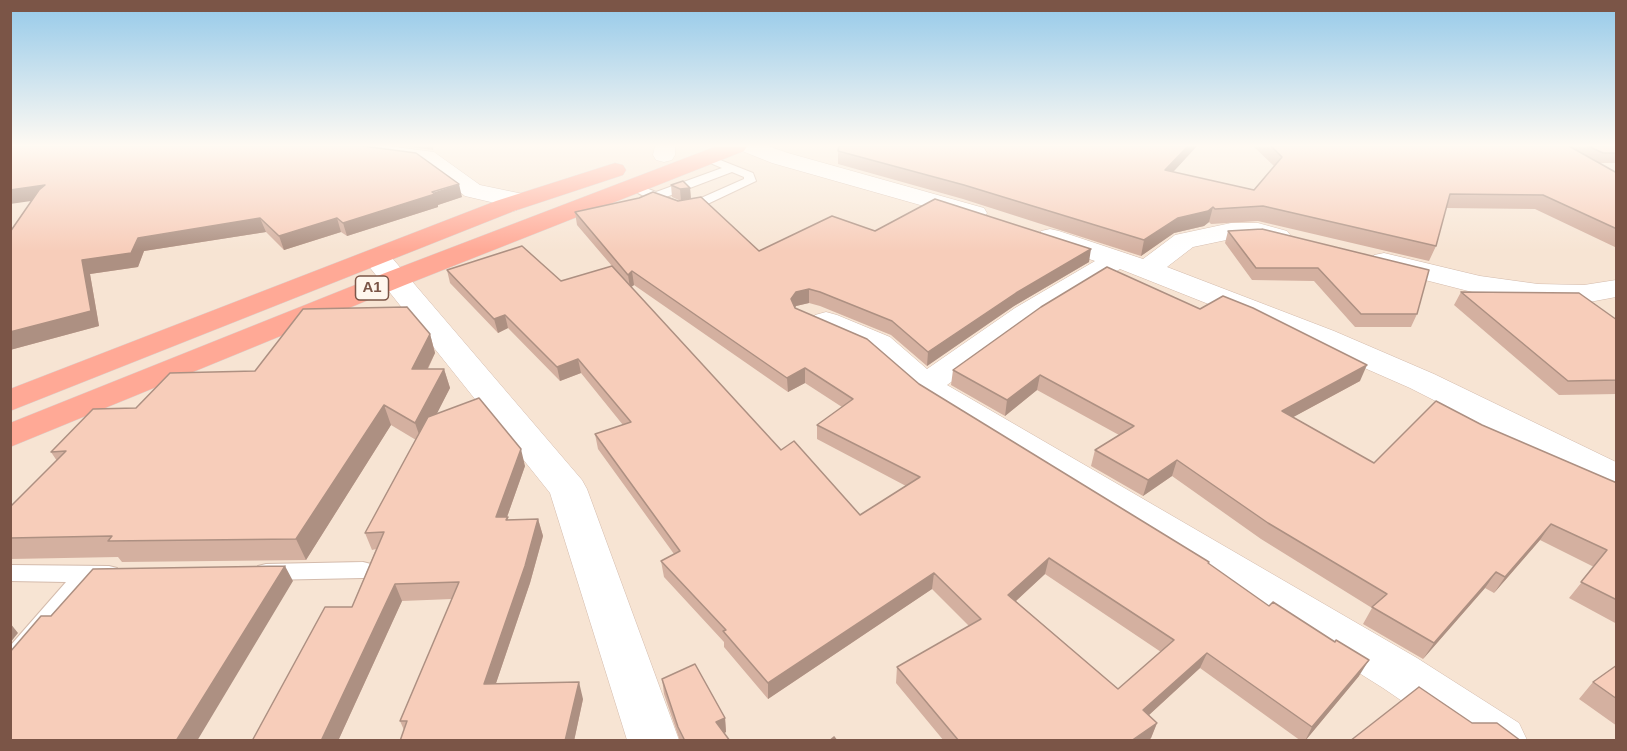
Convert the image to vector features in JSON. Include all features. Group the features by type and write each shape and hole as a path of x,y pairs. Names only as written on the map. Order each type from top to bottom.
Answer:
{"highway":[{"name":"A1","path":"10,436 386,268 505,206 584,181"},
{"name":"A1","path":"10,401 386,268 643,192 653,181"}],"street":[{"path":"459,181 473,191 519,200 505,206"},
{"path":"860,181 996,220"},
{"path":"1027,230 1131,265 1323,339 1422,381 1617,477"},
{"path":"931,390 928,384 934,379 1026,314 1184,241 1231,231 1257,231 1303,242"},
{"path":"1359,255 1480,285 1538,293 1584,294 1617,289"},
{"path":"386,268 568,489 653,741"},
{"path":"808,314 879,344 931,390 1400,673 1501,741"}],"lane":[{"path":"643,192 671,181"},
{"path":"643,192 675,207 690,207 750,181"},
{"path":"247,572 363,570"},
{"path":"10,573 131,574"},
{"path":"10,664 85,574"}],"shaded area":[{"path":"11,181 1616,181 1616,740 11,740"}],"building":[{"path":"10,181 455,181 459,184 432,192 435,194 343,223 337,218 279,236 260,218 138,238 131,253 82,260 91,311 10,332 10,232 39,190 45,185 10,190"},
{"path":"683,181 690,188 680,189 671,185"},
{"path":"949,181 1214,181 1254,190 1262,181 1617,181 1617,229 1543,195 1450,194 1436,246 1263,206 1215,209 1213,207 1208,211 1178,218 1144,240"},
{"path":"653,192 678,201 701,197 759,251 832,216 875,231 935,199 1091,249 1016,293 928,352 892,321 820,292 809,289 796,292 791,299 795,308 867,339 919,384 1209,562 1269,606 1273,602 1335,642 1336,640 1369,660 1312,727 1207,653 1143,710 1157,723 1131,741 959,741 897,667 981,619 934,573 768,683 723,631 726,630 661,561 680,551 595,434 631,422 578,359 557,367 505,315 494,319 447,270 522,246 561,281 612,266 781,450 794,441 860,515 920,477 817,425 853,399 805,368 787,378 632,271 628,275 575,212 639,198","holes":["1049,558 1174,640 1118,689 1008,595"]},
{"path":"1262,229 1429,270 1417,314 1361,314 1318,268 1256,268 1228,231"},
{"path":"1107,267 1200,309 1223,296 1253,308 1367,365 1282,411 1374,463 1436,401 1482,425 1617,483 1617,600 1581,582 1607,550 1551,524 1505,577 1496,572 1434,643 1372,607 1387,594 1268,523 1177,460 1148,480 1095,450 1134,426 1040,375 1007,400 953,370 1041,307"},
{"path":"1461,292 1579,293 1617,320 1617,380 1568,381"},
{"path":"407,307 430,334 412,369 444,369 415,423 384,405 296,539 108,541 112,536 10,538 10,507 66,451 51,452 93,409 136,408 170,373 255,371 303,309"},
{"path":"479,398 521,449 496,517 508,517 506,520 538,519 525,566 484,684 579,682 565,741 400,741 407,721 400,721 459,582 395,584 321,741 252,741 325,607 352,607 384,532 365,533 428,417"},
{"path":"285,566 176,741 10,741 10,652 41,616 51,616 93,569"},
{"path":"695,664 725,718 716,722 730,741 685,741 678,727 662,679"},
{"path":"1617,665 1617,699 1593,682"},
{"path":"1419,687 1472,723 1497,723 1521,741 1350,741"}]}
